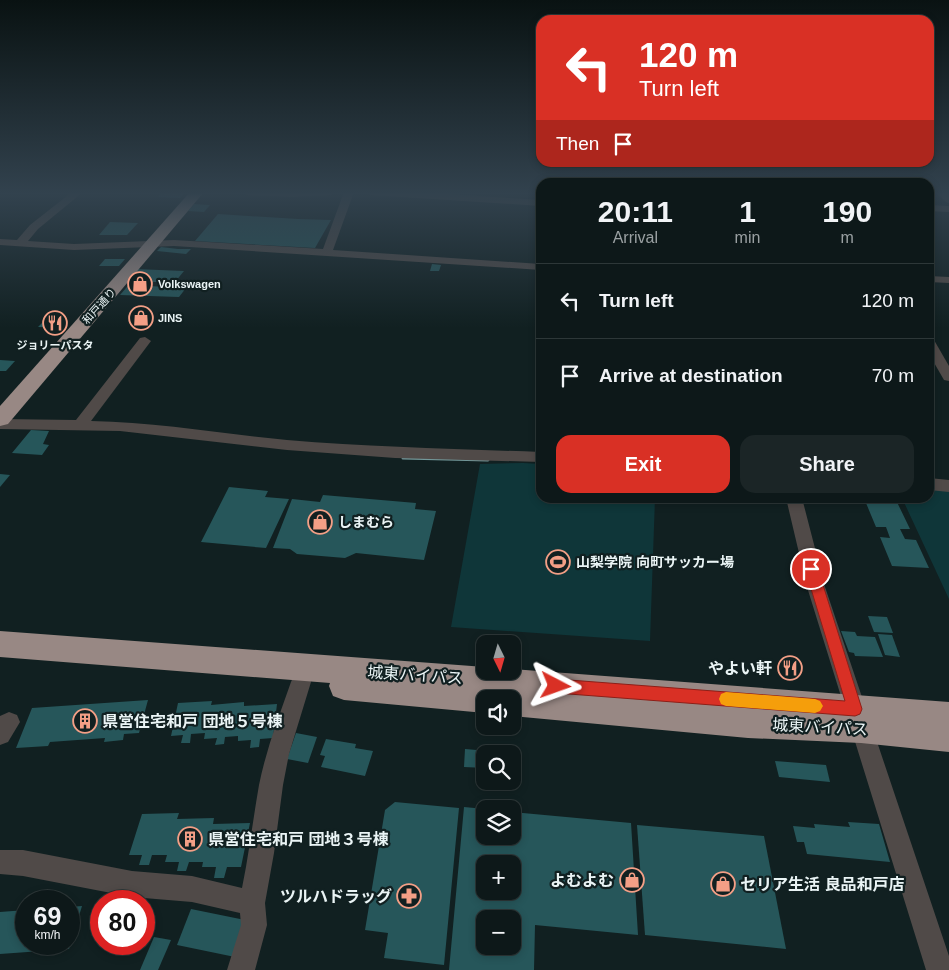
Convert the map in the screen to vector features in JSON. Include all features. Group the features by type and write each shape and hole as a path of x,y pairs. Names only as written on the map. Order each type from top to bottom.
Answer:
{"highway":[{"name":"和戸通り","path":"0,419 159,237"},
{"name":"城東バイパス","path":"0,644 858,719 949,736"},
{"name":"城東バイパス","path":"0,658 476,698"},
{"name":"城東バイパス","path":"521,702 748,723 949,717"}],"street":[{"path":"20,243 25,237"},
{"path":"327,252 332,237"},
{"path":"0,242 74,247 153,244 327,252 431,261 536,267"},
{"path":"934,279 949,280"},
{"path":"80,425 145,342"},
{"path":"934,353 942,369"},
{"path":"0,424 120,426 287,444 413,454 536,457"},
{"path":"934,484 949,486"},
{"path":"795,503 816,587 940,970"},
{"path":"241,970 254,925 252,903 262,853 271,785 278,754 301,682"},
{"path":"0,862 23,864 132,884 192,889 252,903"}],"shaded area":[{"name":"山梨学院 向町サッカー場","path":"480,464 536,464 536,503 655,503 650,641 451,627"},
{"path":"934,488 949,489 949,599 904,503 934,503"}],"building":[{"path":"198,237 321,237 315,248 195,241"},
{"path":"161,247 191,249 186,254 157,251"},
{"path":"105,259 125,259 119,266 99,266"},
{"path":"432,264 441,265 439,271 430,271"},
{"name":"Volkswagen","path":"135,269 184,271 175,282 153,282 149,286 186,288 179,297 120,295 132,281 126,280"},
{"path":"46,319 66,320 59,328 38,327"},
{"path":"0,360 15,361 6,371 0,371"},
{"path":"31,430 49,431 43,444 49,445 42,455 12,453"},
{"path":"0,474 10,475 0,487"},
{"path":"229,487 268,491 265,497 289,499 266,548 201,542"},
{"path":"323,495 416,503 415,509 436,511 424,560 356,553 345,558 297,554 290,549 273,548 292,499 320,502"},
{"path":"866,503 897,503 910,529 900,529 905,539 916,540 929,568 892,566 880,537 890,538 886,527 876,527"},
{"path":"868,616 887,617 893,633 874,632"},
{"path":"841,631 855,632 857,636 875,637 883,657 855,656 854,653 849,652"},
{"path":"878,634 892,635 900,657 885,655"},
{"name":"県営住宅和戸 団地５号棟","path":"148,700 139,733 124,734 123,740 104,742 105,738 50,742 48,746 16,748 32,708"},
{"path":"212,701 211,705 244,702 244,706 277,704 273,738 260,739 259,747 250,748 251,740 238,741 238,736 225,737 224,744 215,745 217,738 204,739 205,733 191,734 190,743 181,743 183,735 171,736 178,703"},
{"path":"296,733 317,737 308,763 287,759"},
{"path":"326,739 356,744 355,748 373,751 365,776 321,767 325,756 320,755"},
{"path":"465,749 476,750 476,768 464,767"},
{"path":"775,761 826,765 830,782 779,777"},
{"path":"395,802 459,808 444,965 384,958 388,933 365,930 385,810"},
{"path":"464,807 476,808 476,845 521,845 521,813 631,823 638,935 535,925 534,970 449,970"},
{"name":"県営住宅和戸 団地３号棟","path":"179,813 177,819 214,818 213,824 250,823 241,867 227,867 224,878 214,878 216,867 202,867 203,862 189,862 186,871 177,871 179,862 165,862 167,855 152,855 149,865 139,865 142,855 129,855 142,814"},
{"path":"848,822 879,824 890,862 807,854 804,842 797,842 793,826 815,828 814,824 850,827"},
{"path":"637,825 764,836 786,949 645,935"},
{"path":"191,909 245,920 235,957 177,945"},
{"path":"15,911 15,953 0,954 0,912"},
{"path":"155,937 171,940 158,970 140,970 146,955 155,955"}],"waterway":[{"path":"403,458 488,460"}],"slow traffic":[{"path":"726,699 815,706"}],"place":[{"name":"Volkswagen","path":"140,284"},
{"name":"JINS","path":"141,318"},
{"name":"ジョリーパスタ","path":"55,323"},
{"name":"しまむら","path":"320,522"},
{"name":"山梨学院 向町サッカー場","path":"558,562"},
{"name":"やよい軒","path":"790,668"},
{"name":"県営住宅和戸 団地５号棟","path":"85,721"},
{"name":"県営住宅和戸 団地３号棟","path":"190,839"},
{"name":"よむよむ","path":"632,880"},
{"name":"セリア生活 良品和戸店","path":"723,884"},
{"name":"ツルハドラッグ","path":"409,896"}],"route":[{"path":"556,686 855,709 811,569"}]}
